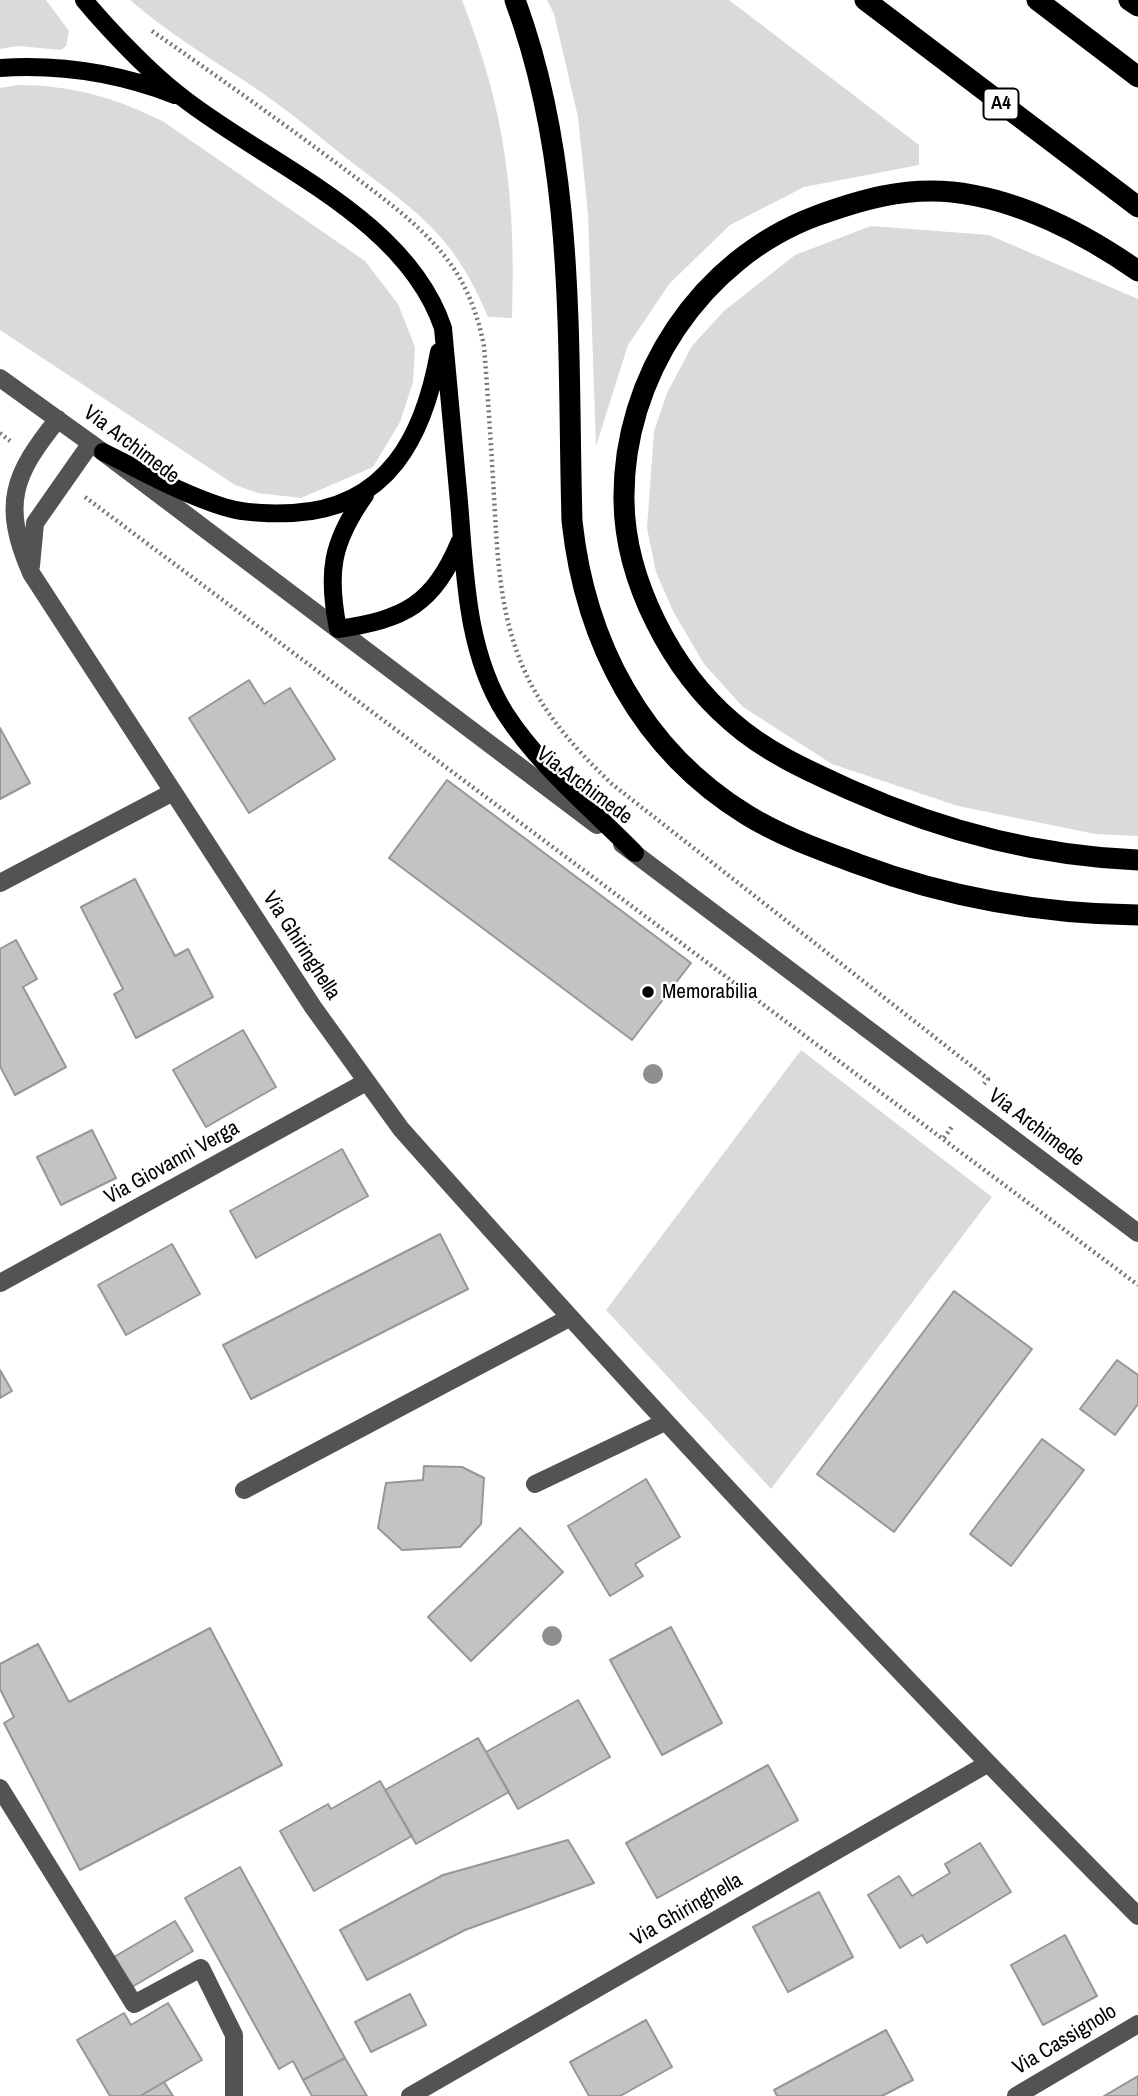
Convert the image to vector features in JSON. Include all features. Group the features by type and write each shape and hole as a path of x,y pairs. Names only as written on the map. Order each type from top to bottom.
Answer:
{"highway":[{"path":"515,0 540,79 559,174 572,521 576,563 596,634 644,720 694,775 719,796 778,832 839,857 929,888 999,904 1071,913 1138,915"},
{"name":"A4","path":"864,0 1138,207"},
{"path":"1037,0 1138,77"},
{"path":"1129,0 1138,6"},
{"path":"1138,271 1108,251 1037,216 995,201 952,192 918,191 873,197 796,223 754,249 715,279 676,328 653,368 638,410 626,466 624,501 627,535 640,583 671,648 724,715 760,743 903,814 1005,842 1138,860"}],"main road":[{"path":"84,0 181,97 349,212 387,242 427,289 443,328 474,636 504,711 526,742 635,853"},
{"path":"0,68 31,66 108,74 181,97"},
{"path":"443,328 424,415 410,444 349,517 333,558 331,589 338,629 380,622 404,613 427,594 447,571 462,536"},
{"path":"97,447 164,482 224,507 244,512 306,512 339,506 368,492"}],"street":[{"name":"Via Archimede","path":"0,378 97,447 1138,1233"},
{"name":"Via Ghiringhella","path":"58,419 22,471 13,499 16,529 31,573 366,1082 401,1129 665,1422 987,1764 1138,1916"},
{"path":"31,573 35,523 63,480 97,447"},
{"path":"0,884 173,792"},
{"name":"Via Giovanni Verga","path":"0,1283 366,1082"},
{"path":"244,1490 569,1318"},
{"path":"535,1484 665,1422"},
{"name":"Via Ghiringhella","path":"410,2096 987,1764"},
{"path":"0,1788 134,2004 201,1968 234,2035 234,2096"},
{"name":"Via Cassignolo","path":"1016,2096 1138,2024"}],"path":[{"path":"0,433 30,457"},
{"path":"63,480 1138,1285"}],"shaded area":[{"path":"0,0 46,0 69,31 66,46 61,50 18,46 0,49"},
{"path":"130,0 462,0 489,80 505,156 512,234 512,318 488,317 476,290 449,247 398,197 273,100 177,37"},
{"path":"547,0 729,0 919,145 919,165 804,187 730,225 670,283 628,345 596,446 588,214 578,117 554,14"},
{"path":"18,85 57,87 93,94 164,122 365,261 398,304 415,347 413,382 400,422 373,467 301,498 258,493 235,485 0,330 0,88"},
{"path":"871,226 989,235 1138,299 1138,836 1095,834 958,806 832,764 743,707 704,664 673,611 656,572 647,528 654,431 667,393 692,346 724,311 795,255"},
{"path":"801,1050 992,1197 771,1489 606,1310"}],"building":[{"path":"249,680 264,704 290,688 335,759 249,813 189,718"},
{"path":"0,728 30,783 0,799"},
{"path":"447,780 691,963 632,1040 389,858"},
{"path":"135,879 175,956 188,949 213,997 136,1038 114,994 123,989 81,907"},
{"path":"16,940 37,979 23,987 66,1067 15,1095 0,1066 0,949"},
{"path":"243,1030 276,1087 206,1127 173,1070"},
{"path":"92,1130 116,1178 61,1205 37,1157"},
{"path":"342,1149 368,1196 256,1258 230,1211"},
{"path":"440,1234 468,1289 251,1399 223,1345"},
{"path":"172,1244 200,1294 126,1335 98,1285"},
{"path":"954,1291 1032,1349 894,1532 817,1474"},
{"path":"1117,1360 1138,1375 1138,1404 1115,1435 1080,1409"},
{"path":"0,1370 12,1391 0,1398"},
{"path":"1042,1439 1084,1470 1011,1566 970,1534"},
{"path":"424,1466 462,1467 484,1478 481,1524 460,1547 402,1550 378,1528 386,1483 423,1480"},
{"path":"646,1479 680,1537 635,1564 643,1576 610,1596 568,1526"},
{"path":"520,1528 563,1572 471,1661 428,1617"},
{"path":"671,1627 722,1723 662,1755 610,1660"},
{"path":"210,1628 282,1765 80,1870 4,1723 14,1717 0,1689 0,1664 38,1644 69,1702"},
{"path":"578,1700 610,1757 518,1809 486,1752"},
{"path":"478,1738 509,1792 416,1844 385,1790"},
{"path":"768,1765 798,1820 657,1898 626,1843"},
{"path":"380,1781 412,1836 314,1891 280,1831 328,1804 331,1809"},
{"path":"568,1840 594,1883 465,1930 367,1980 340,1930 443,1875"},
{"path":"980,1843 1011,1892 927,1943 922,1935 900,1948 868,1895 899,1876 912,1896 950,1873 945,1864"},
{"path":"240,1867 345,2058 303,2080 293,2061 279,2069 185,1898"},
{"path":"819,1892 853,1957 788,1992 753,1927"},
{"path":"175,1921 193,1951 132,1987 114,1957"},
{"path":"1065,1935 1097,1996 1043,2025 1011,1965"},
{"path":"410,1994 426,2025 371,2052 355,2022"},
{"path":"168,2003 202,2060 140,2096 110,2096 77,2040 124,2013 131,2025"},
{"path":"646,2020 672,2067 620,2096 589,2096 570,2062"},
{"path":"886,2030 913,2080 882,2096 777,2096 774,2090"},
{"path":"345,2058 367,2096 312,2096 303,2080"},
{"path":"1138,2076 1138,2096 1104,2096"},
{"path":"164,2082 173,2096 140,2096"}],"place":[{"name":"Memorabilia","path":"648,992"}]}
